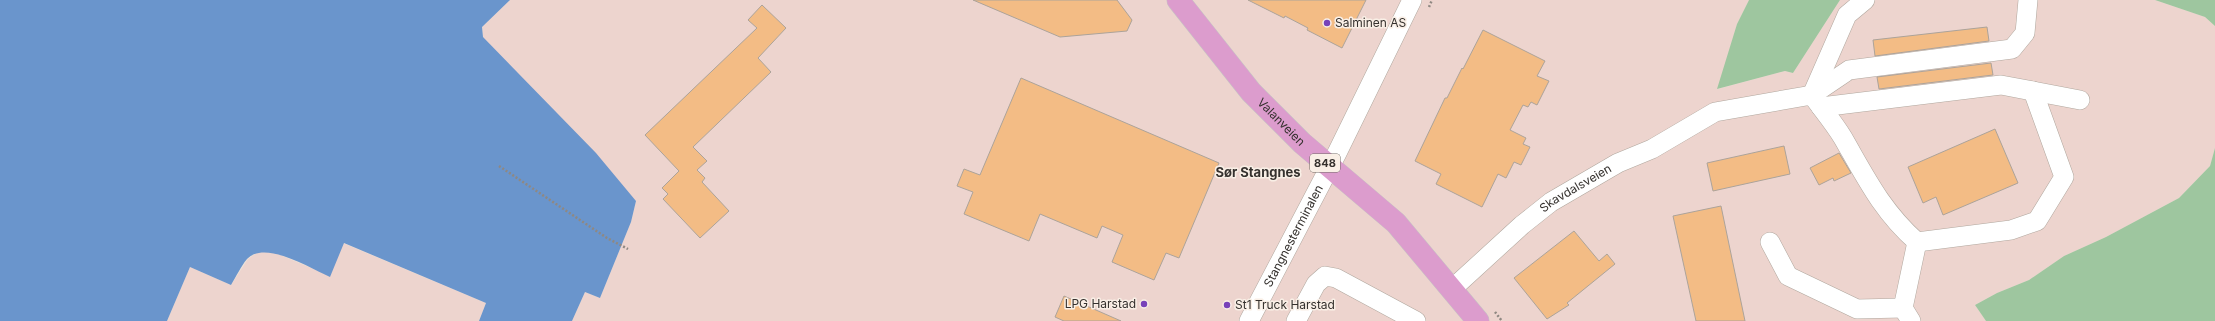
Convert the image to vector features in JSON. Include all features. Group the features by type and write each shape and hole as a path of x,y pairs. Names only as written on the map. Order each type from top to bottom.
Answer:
{"main road":[{"name":"Valanveien","path":"1178,0 1252,92 1302,143 1396,223 1478,321"}],"street":[{"name":"Stangnesterminalen","path":"1249,321 1412,0"},
{"path":"1817,101 1847,15 1865,0"},
{"path":"1817,101 1848,70 2012,48 2025,33 2028,0"},
{"path":"1817,101 2000,85 2080,100"},
{"path":"1817,101 1842,137 1869,186 1898,225 1917,242 2011,230 2037,221 2064,177 2033,91"},
{"name":"Skavdalsveien","path":"1452,289 1522,225 1551,202 1618,163 1652,149 1715,112 1817,101"},
{"path":"1770,242 1788,276 1857,309 1907,315 1917,242"},
{"path":"1296,321 1316,284 1325,276 1336,278 1416,321"}],"path":[{"path":"499,166 607,238 628,249"}],"shaded area":[{"path":"510,0 1749,0 1737,24 1718,89 1785,71 1793,73 1840,0 2155,0 2205,17 2215,26 2215,148 2210,166 2179,198 2106,237 2064,256 2029,280 1997,293 1975,305 1986,321 572,321 585,292 600,298 631,222 636,201 483,37 482,27"},
{"path":"343,243 486,303 479,321 167,321 190,267 231,285 248,259 258,252 271,251 330,276"}],"green space":[{"path":"1749,0 1840,0 1793,73 1785,71 1717,89 1737,24"},
{"path":"2155,0 2215,0 2215,26 2205,17"},
{"path":"2215,148 2215,321 1986,321 1975,305 1997,293 2029,280 2064,256 2106,237 2179,198 2210,166"}],"water":[{"path":"0,0 510,0 482,27 483,37 596,153 636,201 631,222 600,298 585,292 572,321 479,321 486,303 344,243 330,277 300,262 276,254 265,253 255,254 247,259 231,285 190,267 167,321 0,321"}],"building":[{"path":"973,0 1117,0 1132,20 1127,31 1060,37"},
{"name":"Salminen AS","path":"1248,0 1366,0 1342,48 1307,30 1308,28 1285,16 1284,18"},
{"path":"762,5 786,28 758,58 771,72 693,147 707,161 697,170 705,178 702,182 729,211 700,238 663,199 668,194 662,188 679,171 645,135 757,28 748,20"},
{"path":"1987,27 1989,41 1875,56 1873,40"},
{"path":"1483,30 1545,61 1537,76 1549,81 1537,105 1531,102 1528,107 1523,105 1510,130 1526,138 1523,144 1530,147 1521,165 1514,162 1506,178 1498,174 1482,207 1436,184 1441,174 1415,161 1445,98 1447,98"},
{"path":"1991,63 1993,75 1879,89 1877,77"},
{"path":"1021,78 1219,163 1179,258 1166,253 1154,280 1112,262 1123,235 1102,226 1097,238 1040,214 1029,241 964,214 973,192 957,186 964,169 980,175"},
{"path":"1995,129 2018,183 1943,215 1936,197 1923,203 1908,167"},
{"path":"1784,146 1790,174 1713,191 1707,163"},
{"path":"1839,153 1851,173 1834,181 1833,178 1819,185 1810,168"},
{"path":"1721,206 1745,321 1696,321 1673,216"},
{"path":"1574,231 1599,261 1607,254 1615,264 1567,303 1569,305 1547,319 1514,278"},
{"path":"1064,296 1121,321 1064,321 1055,317"}],"place":[{"name":"Salminen AS","path":"1327,23"},
{"name":"LPG Harstad","path":"1144,304"},
{"name":"St1 Truck Harstad","path":"1227,305"}],"district":[{"name":"Sør Stangnes","path":"1258,172"}]}
